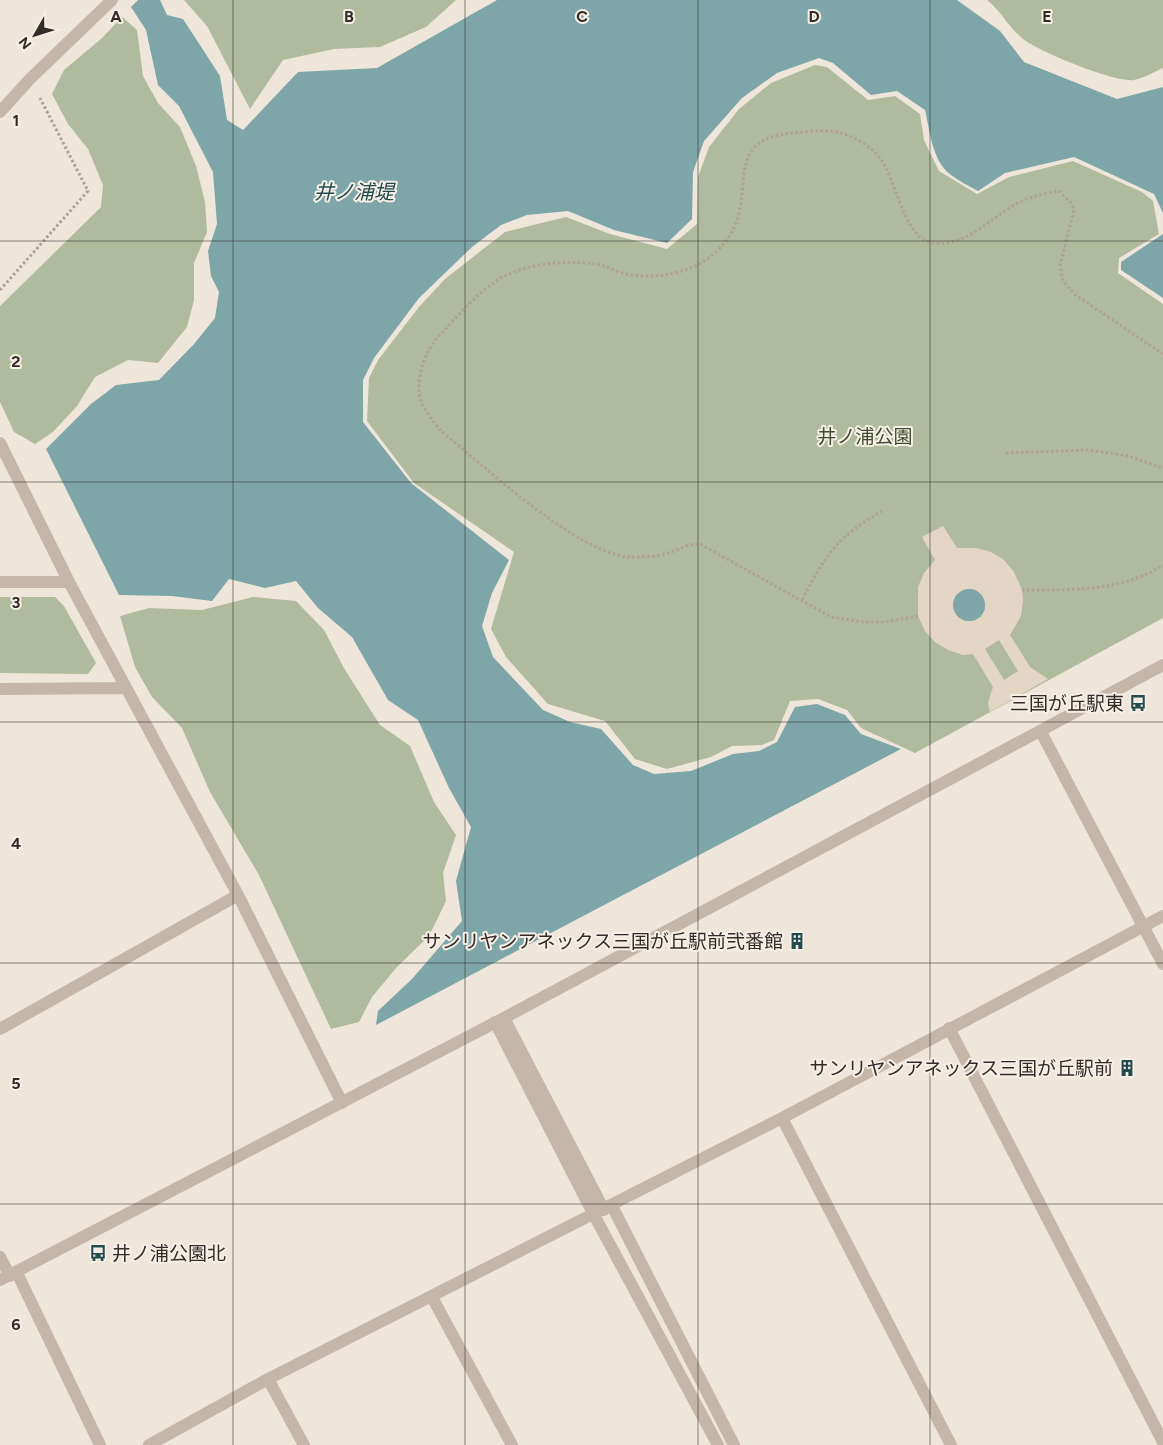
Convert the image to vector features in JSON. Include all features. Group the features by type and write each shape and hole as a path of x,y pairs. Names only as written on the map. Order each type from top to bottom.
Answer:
{"street":[{"path":"0,112 30,79 112,0"},
{"path":"0,443 69,582 238,894 342,1103"},
{"path":"0,582 69,582"},
{"path":"9,1277 499,1020 1041,732 1163,665"},
{"path":"0,690 125,688"},
{"path":"1041,732 1163,964"},
{"path":"0,1029 238,894"},
{"path":"149,1445 268,1379 782,1118 1163,916"},
{"path":"499,1020 734,1445"},
{"path":"949,1028 1163,1442"},
{"path":"782,1118 951,1445"},
{"path":"604,1210 718,1445"},
{"path":"0,1257 100,1445"},
{"path":"432,1297 512,1445"},
{"path":"268,1379 304,1445"}],"path":[{"path":"0,290 88,191 30,79"},
{"path":"918,616 885,622 863,622 831,617 700,544 687,544 668,553 628,557 593,546 558,526 442,432 432,419 419,394 422,370 430,346 471,302 501,278 522,270 567,262 598,264 626,274 652,275 683,271 702,262 718,251 729,237 738,218 743,171 748,154 759,141 789,133 837,132 856,139 880,157 903,211 918,235 929,242 950,242 980,230 1016,204 1045,193 1060,191 1071,203 1074,210 1060,265 1062,281 1074,294 1163,354"},
{"path":"1006,453 1089,450 1129,456 1163,468"},
{"path":"802,600 823,560 845,535 882,511"},
{"path":"1022,590 1115,585 1147,575 1163,565"}],"green space":[{"path":"184,0 456,0 426,27 380,47 334,49 283,60 250,109 207,26"},
{"path":"987,0 1163,0 1163,68 1134,80 1124,80 1078,66 1023,39"},
{"path":"122,17 137,30 143,76 158,103 180,127 196,166 205,202 207,232 194,263 194,300 187,327 158,363 128,360 95,377 77,406 53,432 35,444 14,432 0,402 0,306 101,207 103,185 88,149 68,124 52,94 64,70 102,38"},
{"name":"井ノ浦公園","path":"815,65 827,67 868,100 895,96 920,114 924,140 939,171 977,194 1009,177 1073,161 1142,192 1153,201 1159,234 1119,258 1118,273 1163,304 1163,618 915,753 861,728 847,710 818,699 790,701 774,740 762,745 732,746 711,757 667,769 635,759 605,721 548,704 506,657 491,629 514,552 414,483 367,421 369,378 378,360 419,307 445,279 505,232 566,217 610,234 667,249 697,224 698,177 709,147 739,109 771,83"},
{"path":"0,597 55,597 64,606 96,663 88,674 0,673"},
{"path":"253,597 296,601 324,630 345,670 380,725 410,746 434,802 456,835 443,873 446,901 429,936 397,967 372,997 359,1022 331,1029 259,875 210,792 182,728 152,697 135,667 120,616 149,608 202,610"}],"shaded area":[{"path":"943,526 957,548 976,548 991,552 1004,560 1014,572 1022,590 1023,600 1021,616 1010,635 1030,667 1048,679 990,712 988,703 993,687 973,654 963,655 948,650 935,642 925,631 918,616 918,587 924,573 935,560 922,537","holes":["974,589 981,594 985,609 981,617 974,621 965,621 958,617 954,601 957,594 965,590","999,640 1018,671 1004,680 985,649"]}],"water":[{"name":"井ノ浦堤","path":"138,0 160,0 167,15 183,19 220,76 227,120 243,130 298,72 377,68 497,0 957,0 1000,31 1024,62 1117,99 1163,87 1163,213 1154,194 1074,157 1005,173 978,191 954,177 945,169 936,154 925,110 897,91 871,95 833,63 819,58 777,73 742,98 704,141 693,172 692,219 667,243 614,230 568,211 527,215 501,225 472,247 419,298 374,358 363,380 363,422 411,483 509,560 492,593 482,626 493,657 543,710 570,722 601,729 633,765 654,774 691,771 733,754 759,751 777,742 795,707 817,704 845,715 861,734 901,749 376,1025 378,1011 412,979 462,921 456,881 471,827 449,788 418,720 388,700 352,637 318,608 296,581 265,588 229,579 212,601 172,596 119,595 46,449 91,404 116,385 159,380 194,344 215,318 219,292 211,276 208,251 217,224 213,172 179,106 158,85 146,30 131,7"},
{"path":"1163,234 1163,298 1121,270 1121,262"},
{"path":"969,589 975,590 980,594 984,599 984,611 980,616 975,620 969,621 963,620 958,616 954,611 953,605 954,599 958,594 963,590"}],"place":[{"name":"三国が丘駅東","path":"1138,703"},
{"name":"サンリヤンアネックス三国が丘駅前弐番館","path":"797,941"},
{"name":"サンリヤンアネックス三国が丘駅前","path":"1127,1068"},
{"name":"井ノ浦公園北","path":"98,1253"}]}
